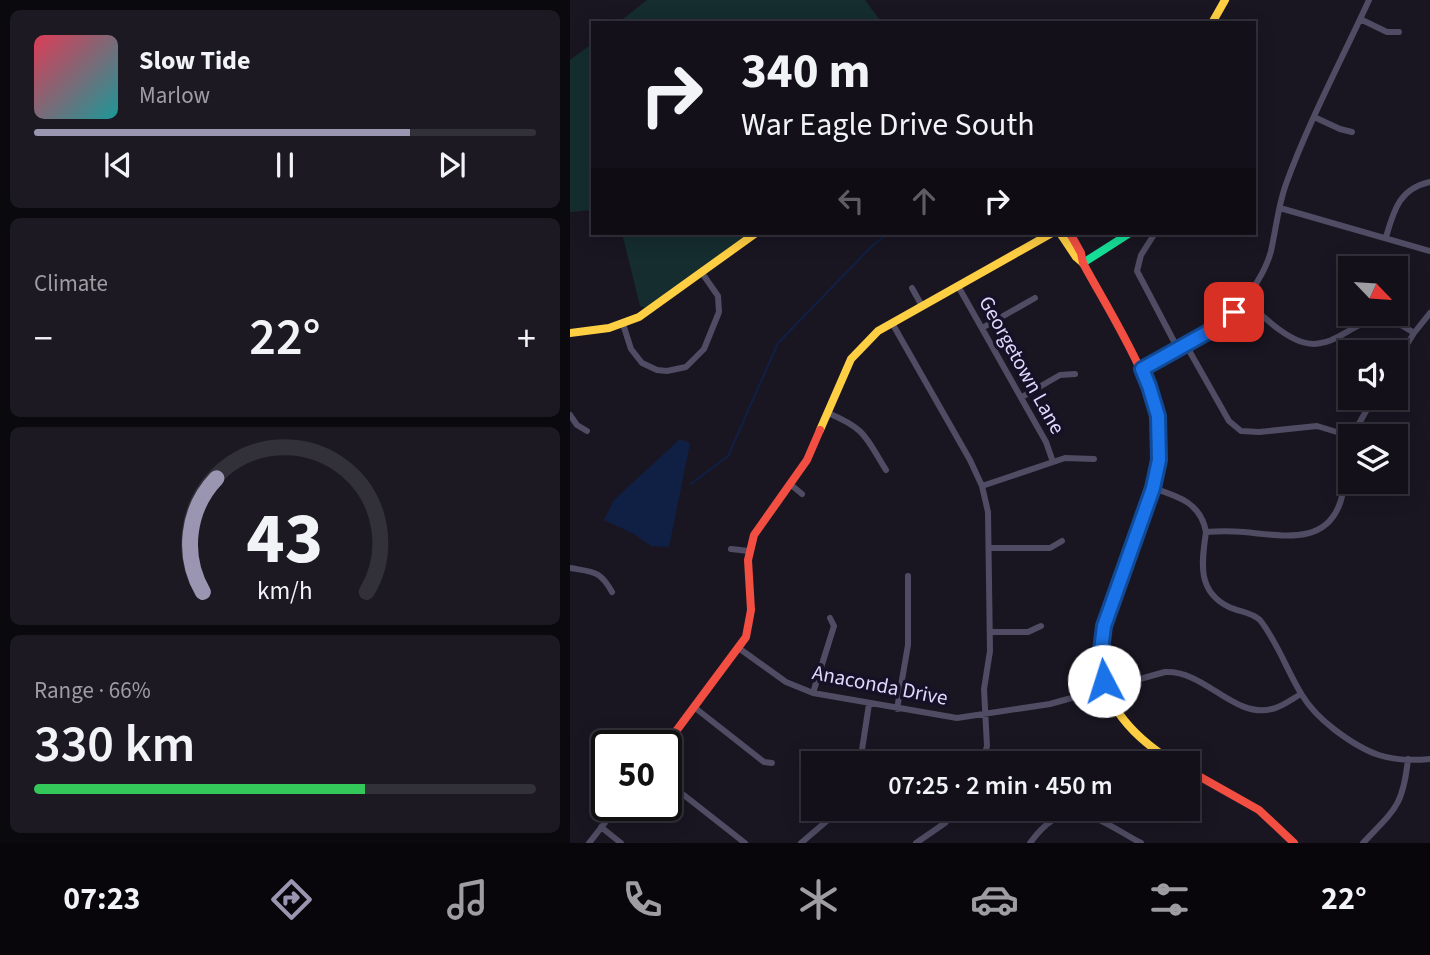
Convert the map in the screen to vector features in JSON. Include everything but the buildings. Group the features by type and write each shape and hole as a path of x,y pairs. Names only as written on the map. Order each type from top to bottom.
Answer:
{"main road":[{"path":"1213,21 1225,0"},
{"path":"570,332 623,324 652,310 753,235"},
{"path":"677,730 740,649 746,637 751,618 749,551 757,528 807,460 846,367 856,351 871,336 1048,235"},
{"path":"1061,235 1083,263"},
{"path":"1071,235 1083,263 1142,369 1154,401 1160,431 1159,460 1153,488 1104,626 1101,650 1106,688 1119,716 1138,739 1156,751"},
{"path":"1083,263 1128,235"},
{"path":"1200,777 1256,807 1277,824 1294,843"}],"street":[{"path":"1142,369 1208,332 1230,316 1244,300 1267,263 1285,186 1369,0"},
{"path":"1360,19 1387,32 1399,32"},
{"path":"1314,117 1340,129 1352,131"},
{"path":"1386,237 1399,200 1412,188 1429,182"},
{"path":"1280,208 1429,251"},
{"path":"1154,235 1140,255 1137,271 1178,349"},
{"path":"623,324 631,349 642,363 658,370 688,370 704,349 719,312 718,296 702,273"},
{"name":"Georgetown Lane","path":"958,286 1022,397 1054,462"},
{"path":"912,288 922,306"},
{"path":"982,328 1035,298"},
{"path":"1244,300 1287,334 1305,343 1333,341 1356,326 1378,319 1396,322 1414,333"},
{"path":"1408,343 1429,313"},
{"path":"893,323 982,486 988,512 990,651 984,689 986,751"},
{"path":"1185,345 1229,421 1241,431 1259,432 1317,426 1338,433"},
{"path":"1022,397 1060,375 1075,374"},
{"path":"828,413 862,431 886,470"},
{"path":"570,415 577,425 588,431"},
{"path":"982,486 1074,457 1094,459"},
{"path":"790,484 802,494"},
{"path":"1153,488 1178,496 1192,505 1202,517 1206,532 1202,559 1208,586 1228,607 1254,615 1260,620 1301,694 1316,715 1359,748 1380,756 1408,760 1429,759"},
{"path":"1206,532 1232,531 1296,536 1316,531 1331,519 1341,502 1342,494"},
{"path":"990,548 1050,548 1062,541"},
{"path":"731,549 749,551"},
{"path":"570,568 595,572 604,577 612,592"},
{"path":"897,709 908,645 908,576"},
{"path":"813,693 834,626 830,618"},
{"path":"990,632 1028,632 1041,626"},
{"name":"Anaconda Drive","path":"740,649 786,682 813,693 957,718 1050,704 1155,673 1174,671 1196,678 1236,703 1252,709 1269,710 1301,694"},
{"path":"862,751 869,704"},
{"path":"694,708 764,762 772,763"},
{"path":"1363,843 1400,800 1404,792 1408,760"},
{"path":"682,794 745,843"},
{"path":"589,843 607,821"},
{"path":"801,843 827,821"},
{"path":"916,843 947,821"},
{"path":"1030,843 1048,821"},
{"path":"1100,821 1141,843"},
{"path":"602,827 621,843"}],"green space":[{"path":"647,0 865,0 881,21 621,21"},
{"path":"591,44 591,210 570,212 570,60"},
{"path":"622,235 754,235 652,310 640,306"}],"water":[{"path":"680,439 690,443 669,547 651,546 634,534 604,520 614,500"}],"waterway":[{"path":"691,484 728,456 778,343 872,246 886,235"}],"traffic: fast":[{"path":"1083,263 1127,235"}],"traffic: slow":[{"path":"1213,21 1225,0"},
{"path":"570,333 609,328 639,317 753,235"},
{"path":"820,430 851,359 878,331 1048,235"},
{"path":"1061,235 1083,263"},
{"path":"1121,578 1104,625 1100,648 1101,669 1114,706 1140,737 1157,751"}],"traffic: jam":[{"path":"1071,235 1083,263 1145,380 1160,429 1161,450 1155,483 1121,578"},
{"path":"677,730 746,637 751,610 748,560 754,535 807,460 820,430"},
{"path":"1200,777 1259,810 1294,843"}],"route":[{"path":"1104,681 1101,663 1104,626 1153,488 1161,447 1158,416 1142,369 1208,332 1234,312"}]}
